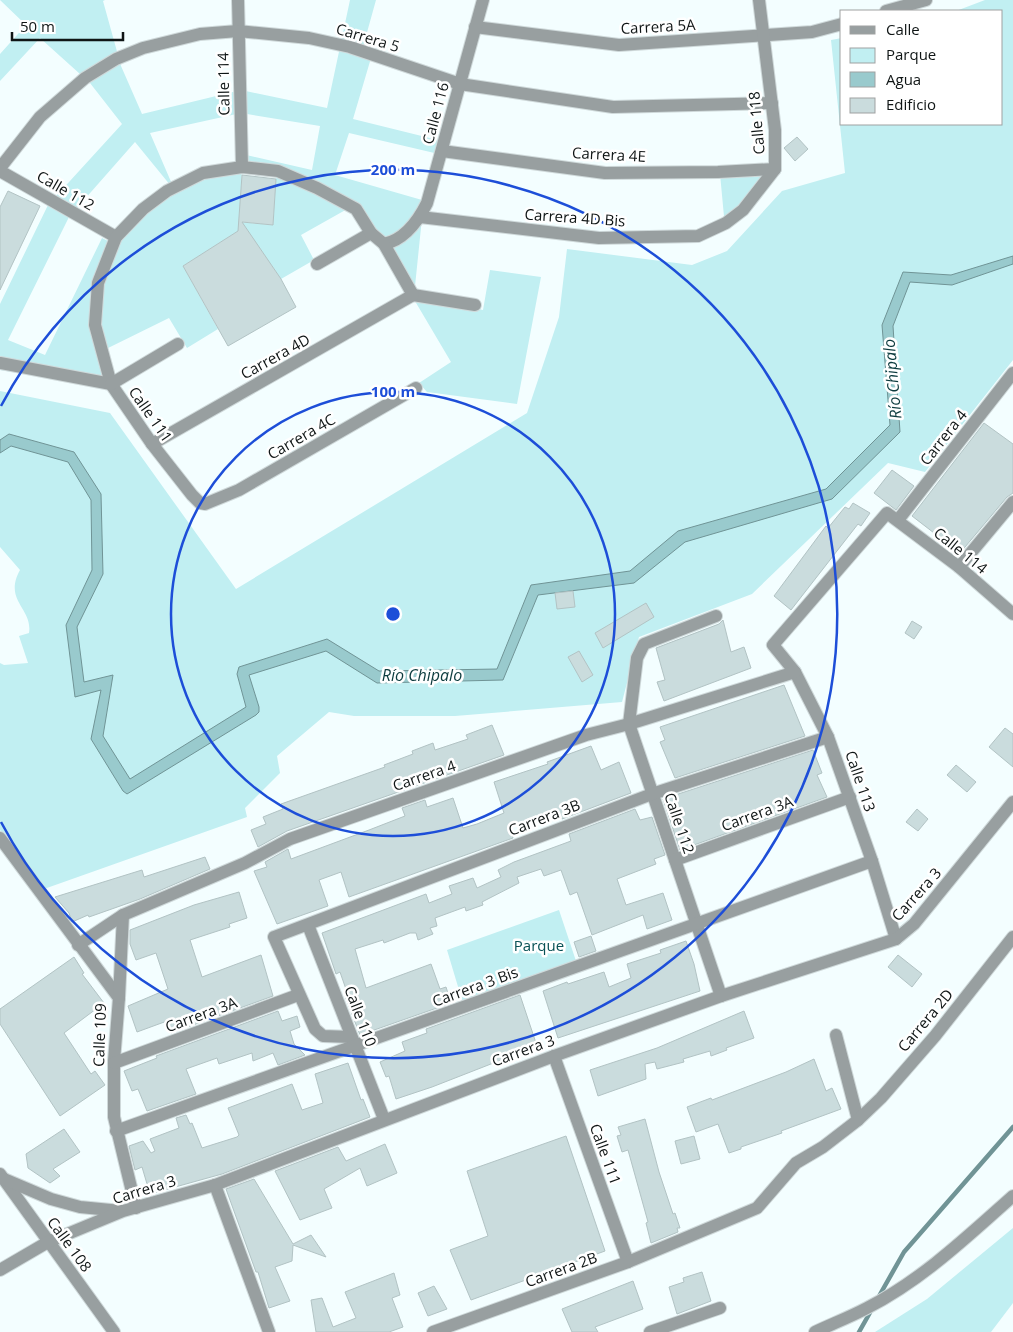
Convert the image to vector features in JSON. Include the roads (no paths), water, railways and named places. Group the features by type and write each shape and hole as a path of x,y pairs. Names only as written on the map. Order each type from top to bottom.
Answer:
{"street":[{"name":"Calle 114","path":"238,0 242,167"},
{"name":"Calle 116","path":"384,244 393,242 420,217 427,203 483,0"},
{"name":"Calle 118","path":"726,223 743,210 775,169 775,130 759,0"},
{"path":"890,10 926,0"},
{"name":"Carrera 5A","path":"475,27 619,45 812,32 840,25"},
{"name":"Carrera 5","path":"0,169 40,117 85,78 116,59 143,48 200,34 238,31 309,38 341,44 460,84 613,107 772,103"},
{"name":"Carrera 4E","path":"442,151 602,173 718,172 775,169"},
{"path":"178,344 111,384 95,325 98,283 116,237 144,209 177,184 203,173 242,167 278,171 317,188 356,209 371,233 384,244 413,295 475,305"},
{"name":"Calle 112","path":"0,169 116,237"},
{"name":"Carrera 4D Bis","path":"420,217 599,238 698,236 726,223"},
{"path":"316,264 371,233"},
{"name":"Carrera 4D","path":"152,444 413,295"},
{"name":"Calle 111","path":"0,363 111,384 152,444 200,503"},
{"name":"Carrera 4","path":"773,645 892,516 1013,373"},
{"name":"Carrera 4C","path":"200,503 213,503 239,490 416,388"},
{"path":"959,568 1013,502"},
{"name":"Calle 114","path":"892,516 959,568 1013,614"},
{"name":"Calle 112","path":"716,616 644,644 637,658 629,724 721,996"},
{"name":"Calle 113","path":"773,645 795,672 828,737 872,861 896,939"},
{"name":"Carrera 4","path":"78,945 123,915 246,864 290,839 586,735 629,724 795,672"},
{"name":"Carrera 3B","path":"298,995 274,937 652,794 828,737"},
{"name":"Carrera 3A","path":"675,860 850,797"},
{"name":"Carrera 3","path":"0,1270 48,1242 130,1210 216,1185 384,1119 554,1056 721,996 896,939 914,924 1013,802"},
{"name":"Calle 109","path":"0,838 78,945 117,991 114,1117 130,1210"},
{"name":"Carrera 3 Bis","path":"116,1131 353,1042 697,924 872,861"},
{"path":"117,991 123,915"},
{"name":"Calle 110","path":"308,925 384,1119"},
{"name":"Carrera 2D","path":"699,1233 757,1208 796,1163 823,1147 858,1120 935,1036 1013,937"},
{"path":"298,995 315,1029 323,1036 353,1042"},
{"name":"Carrera 3A","path":"114,1063 298,995"},
{"path":"836,1035 858,1120"},
{"name":"Calle 111","path":"554,1056 628,1262"},
{"path":"2,1176 51,1199 80,1207 130,1210"},
{"name":"Calle 108","path":"2,1176 114,1332"},
{"path":"216,1185 270,1332"},
{"path":"815,1332 868,1308 887,1296 950,1252 1013,1196"},
{"name":"Carrera 2B","path":"433,1332 628,1262 699,1233"},
{"path":"650,1332 720,1308"}],"water":[{"name":"Río Chipalo","path":"1013,256 1013,264 952,285 910,282 893,326 900,432 832,499 685,542 634,583 538,595 503,680 377,683 326,651 249,675 259,707 259,712 256,715 127,794 123,791 91,739 101,690 75,697 66,625 92,570 91,500 68,462 11,446 0,453 0,440 9,434 74,452 101,494 103,574 77,627 84,682 113,675 103,736 130,779 246,707 237,674 239,667 327,639 379,671 497,669 531,585 630,571 678,531 826,489 890,425 882,325 903,272 951,275"}],"waterway":[{"path":"878,1298 904,1252 1013,1127"},
{"path":"859,1332 872,1309"}],"park label":[{"name":"Parque","path":"539,945"}]}
